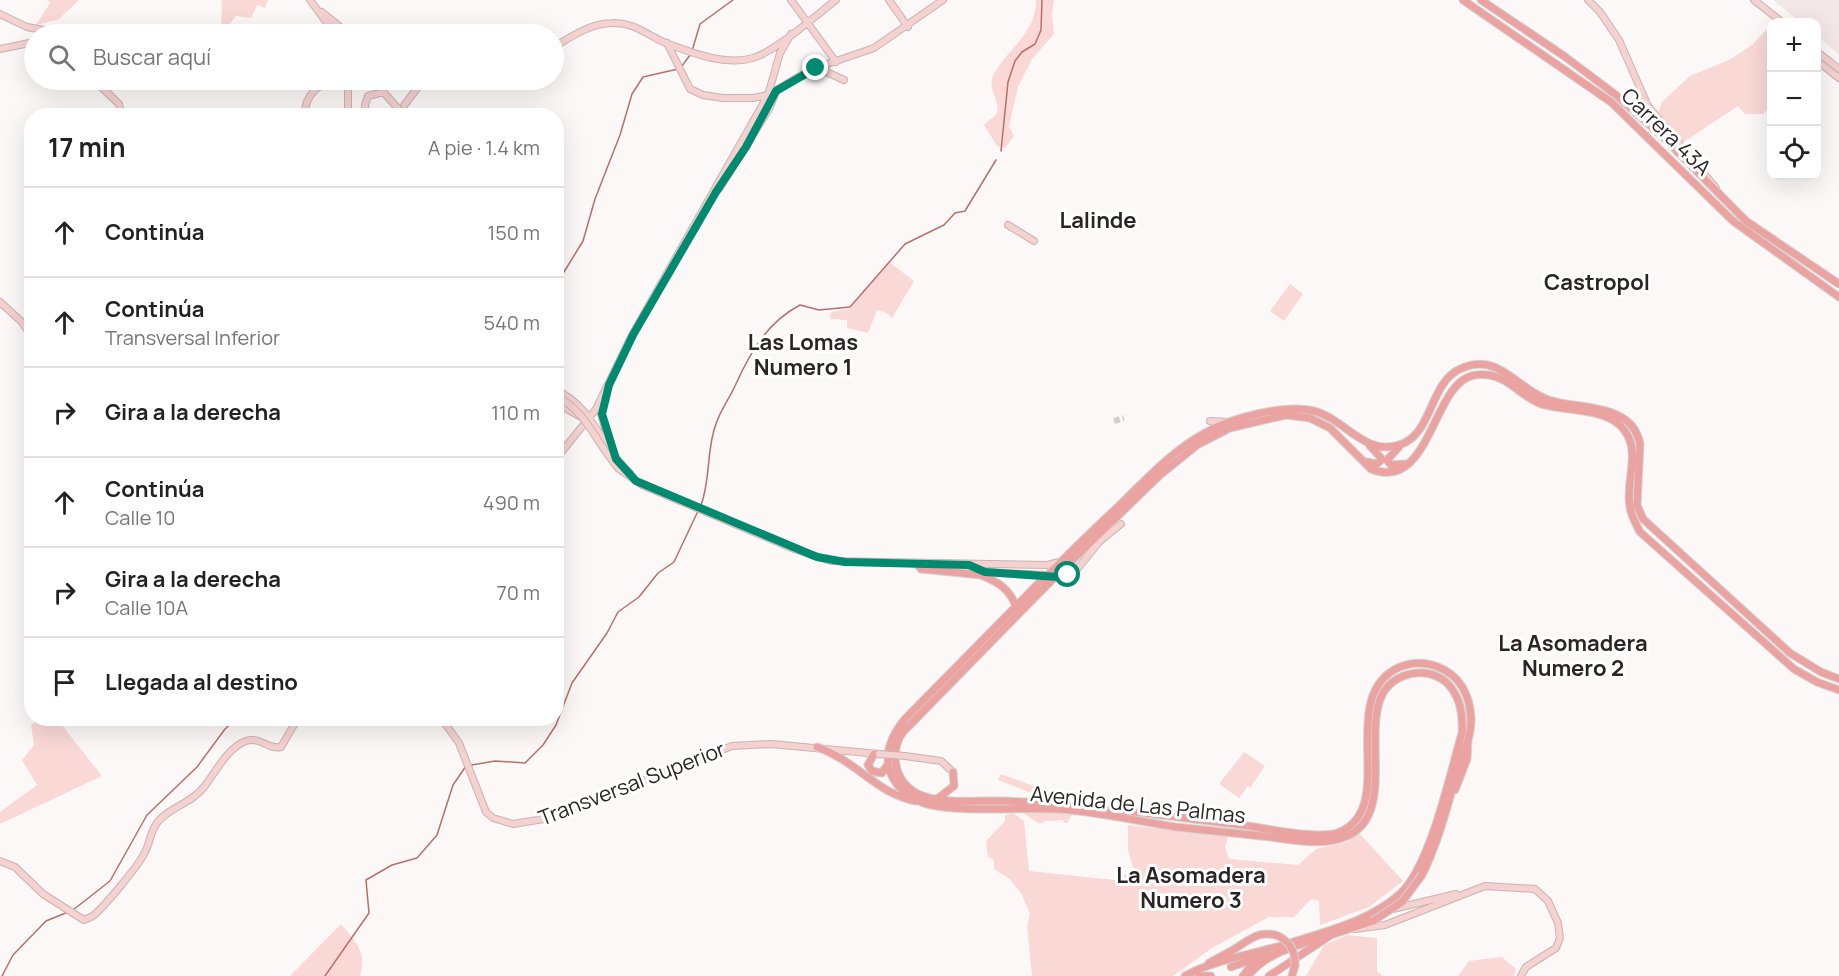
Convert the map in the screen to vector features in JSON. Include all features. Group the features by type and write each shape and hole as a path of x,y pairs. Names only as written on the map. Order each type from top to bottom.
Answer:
{"main road":[{"path":"310,0 328,24"},
{"path":"791,0 836,62"},
{"path":"564,41 576,34 605,24 627,24 691,53 738,60 755,57 836,0"},
{"path":"889,0 908,27"},
{"path":"667,44 686,85 696,93 723,98 753,98 776,91 816,68 874,48 908,27 943,0"},
{"name":"Carrera 43A","path":"1463,0 1611,102 1733,221 1839,297"},
{"name":"Carrera 43A","path":"1481,0 1555,49 1616,95 1666,140 1746,220 1839,284"},
{"path":"1588,0 1600,12 1619,40 1648,106 1722,196"},
{"path":"1754,0 1777,18"},
{"path":"319,10 336,24"},
{"path":"0,14 24,26"},
{"path":"564,449 609,385 633,335 716,192 768,94 780,53 791,33"},
{"path":"0,49 24,44"},
{"path":"1821,55 1839,69"},
{"path":"1821,64 1839,78"},
{"path":"816,68 827,70 844,80"},
{"path":"104,90 119,104 120,108"},
{"path":"305,108 306,101 314,90"},
{"path":"348,90 348,108"},
{"path":"381,90 398,108"},
{"path":"403,108 418,90"},
{"path":"716,192 746,147 776,91"},
{"path":"365,108 368,96 384,93"},
{"path":"753,98 759,112"},
{"path":"746,147 749,131"},
{"path":"1008,225 1034,241"},
{"path":"0,302 24,326"},
{"path":"1839,679 1821,672 1790,653 1643,519 1637,505 1641,450 1639,436 1633,427 1618,415 1548,400 1504,370 1491,366 1474,366 1459,370 1448,379 1416,433 1388,455 1388,462 1395,466 1410,463 1432,432 1451,391 1462,381 1474,376 1490,375 1540,403 1615,421 1623,428 1632,447 1629,506 1640,532 1794,669 1817,682 1839,690"},
{"path":"609,385 602,414 616,459"},
{"path":"564,395 573,400 587,416 616,459 636,481"},
{"path":"564,402 583,416 606,454 619,469 636,481 817,557 845,562 969,565 1047,566 1062,561"},
{"path":"564,406 587,416"},
{"name":"Avenida de Las Palmas","path":"1057,570 1062,561 1150,476 1206,432 1229,422 1282,410 1305,409 1326,416 1364,442 1379,447 1401,445"},
{"name":"Avenida de Las Palmas","path":"1269,976 1331,935 1373,921 1402,902 1422,875 1450,797 1468,738 1471,718 1463,687 1440,668 1416,663 1407,664 1388,674 1373,693 1367,715 1369,753 1364,804 1352,824 1334,834 1154,816 1097,806 937,799 918,794 903,780 895,764 898,739 912,719 1057,570 1160,475 1197,445 1230,428 1275,417 1304,416 1330,428 1371,470 1394,471 1410,463"},
{"path":"1210,422 1229,422"},
{"path":"1357,455 1372,465 1381,461 1380,454 1364,442"},
{"path":"969,565 985,572 1064,576 1078,568 1104,537 1121,524"},
{"path":"917,564 921,569 989,578 1008,590 1016,607"},
{"name":"Avenida de Las Palmas","path":"1042,586 1016,607 904,719 890,742 888,764 892,778 900,788 919,801 952,807 1060,809 1177,827 1321,842 1337,840 1361,825 1372,805 1377,749 1376,720 1384,691 1394,681 1408,674 1432,675 1447,683 1453,690 1461,714 1462,733 1428,846 1414,876 1400,894 1370,912 1281,945 1209,965 1199,972 1185,976"},
{"path":"0,861 15,867 72,914 84,920 93,916 139,863 157,822 193,799 234,748 251,739 270,747 280,747 293,726"},
{"name":"Transversal Superior","path":"447,726 459,743 486,812 503,822 523,824 573,808 732,746 753,743 817,747 940,761 953,772"},
{"path":"817,747 845,759 893,795 919,801"},
{"path":"879,754 872,755 868,761 872,771 882,773 888,764"},
{"path":"937,799 954,786 953,772"},
{"path":"1370,912 1409,906 1485,886 1528,888 1538,891 1548,901 1560,930 1558,944 1526,967 1521,976"},
{"path":"1345,930 1385,925 1443,898"},
{"path":"1199,972 1260,935 1278,936 1291,946 1295,965 1292,976"},
{"path":"1248,976 1256,966 1273,955 1331,935"},
{"path":"1209,965 1231,967 1262,956 1281,945"},
{"path":"1243,976 1262,956"},
{"path":"1231,967 1235,971 1234,976"},
{"path":"1199,972 1210,976"}],"shaded area":[{"path":"48,0 79,0 59,19 37,24 50,3"},
{"path":"222,0 268,0 265,8 257,5 251,18 236,16 229,24 221,24"},
{"path":"1036,0 1054,0 1052,15 1054,34 1032,59 1018,87 1009,126 1014,136 1005,148 997,146 984,125 996,115 998,109 992,86 993,76 1026,32 1035,12"},
{"path":"1773,0 1839,0 1839,55 1821,39 1821,18 1795,18"},
{"path":"1767,29 1767,110 1763,114 1745,114 1738,106 1682,143 1658,114 1662,102 1690,76 1729,60 1752,45"},
{"path":"889,262 914,281 892,318 887,313 877,310 868,333 847,328 847,320 830,319 831,312 849,309"},
{"path":"1290,284 1303,294 1284,321 1270,311"},
{"path":"31,726 63,726 102,776 0,824 0,812 37,785 22,760 34,745"},
{"path":"1244,752 1265,766 1250,788 1241,783 1247,787 1239,798 1219,784"},
{"path":"1001,774 1064,797 1063,799 1044,798 998,780"},
{"path":"1019,810 1073,813 1067,823 1063,823 1064,820 1038,823"},
{"path":"1013,813 1024,821 1029,871 1115,880 1134,870 1128,850 1128,825 1228,837 1225,847 1229,859 1298,865 1316,849 1347,842 1359,833 1403,881 1369,907 1320,925 1319,901 1311,899 1294,917 1269,917 1212,948 1173,976 1032,976 1027,926 1030,914 1022,895 1010,879 994,869 994,860 988,857 986,841 1005,821 1005,815"},
{"path":"341,924 359,948 362,961 360,976 290,976"},
{"path":"1347,935 1377,938 1377,972 1383,976 1306,976 1324,945"},
{"path":"1502,957 1516,969 1514,976 1458,976 1469,961"}],"waterway":[{"path":"692,51 700,24 733,0"},
{"path":"1001,151 1008,82 1015,61 1022,52 1035,44 1041,30 1042,0"},
{"path":"682,66 690,55"},
{"path":"564,272 583,241 595,199 620,135 632,94 643,77 678,69"},
{"path":"701,505 711,444 718,419 753,351 768,330 788,312 800,305 819,310 850,307 905,244 944,225 955,213 965,211 996,160"},
{"path":"564,704 572,683 607,633 618,612 639,597 658,573 674,562 698,511"},
{"path":"73,910 110,881 147,815 197,767 228,726"},
{"path":"472,765 495,761 525,763 543,745 555,726"},
{"path":"325,976 369,913 366,880 392,865 417,858 437,835 453,785 466,766"},
{"path":"2,976 13,955 46,921 68,912"}],"tunnel":[{"path":"1114,421 1124,418"}],"district":[{"name":"Lalinde","path":"1098,220"},
{"name":"Castropol","path":"1597,282"},
{"name":"Las Lomas Numero 1","path":"803,354"},
{"name":"La Asomadera Numero 2","path":"1573,656"},
{"name":"La Asomadera Numero 3","path":"1191,888"}],"route":[{"path":"816,68 776,91 769,109 716,192 633,335 609,385 602,410 605,430 616,459 642,485 794,549 831,561 969,565 985,572 1058,577 1068,575"}]}
